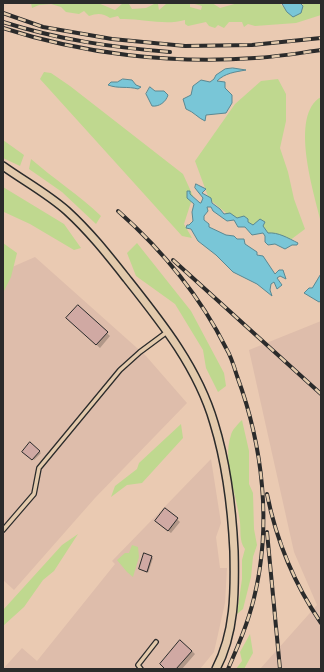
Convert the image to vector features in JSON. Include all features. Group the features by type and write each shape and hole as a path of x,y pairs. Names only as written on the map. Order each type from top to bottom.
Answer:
{"street":[{"path":"3,166 66,210 97,240 185,357 207,401 214,422 225,476 233,537 234,592 229,636 216,669"}],"lane":[{"path":"3,530 34,494 39,468 129,360 167,332"},
{"path":"141,669 138,665 156,642"}],"shaded area":[{"path":"35,257 146,356 187,403 95,498 14,590 3,580 3,271"},
{"path":"321,321 321,669 260,669 317,605 294,552 249,350"},
{"path":"211,459 221,523 216,537 220,568 227,568 225,603 214,652 200,669 3,669 22,648 37,661 115,564 112,561"}],"green space":[{"path":"31,3 98,3 115,10 123,3 129,4 132,9 146,8 154,4 158,4 159,10 166,4 164,3 190,3 190,7 201,10 202,6 191,3 212,3 220,8 238,3 279,3 293,16 303,6 302,3 321,3 321,15 296,23 255,26 248,24 244,27 242,22 229,22 224,28 218,25 215,28 209,26 206,22 188,26 185,24 185,20 177,22 161,22 120,19 118,16 110,18 100,14 89,16 84,11 79,14 66,12 61,7 51,4 39,5 32,8"},
{"path":"44,72 51,73 70,86 183,174 193,196 184,224 192,238 182,236 40,79"},
{"path":"278,79 286,94 286,121 280,148 288,172 294,199 305,229 289,241 256,230 230,216 209,199 195,161 235,104 261,81"},
{"path":"321,97 321,222 309,174 305,137 307,120 312,106"},
{"path":"3,140 24,155 20,166 3,158"},
{"path":"31,159 101,216 96,224 62,192 29,169"},
{"path":"3,187 64,224 81,248 74,250 30,224 4,212"},
{"path":"3,243 17,253 11,277 3,293"},
{"path":"137,243 191,311 224,373 226,386 218,392 206,368 203,350 175,304 136,276 127,253"},
{"path":"242,420 249,451 249,484 253,493 254,529 257,545 253,557 251,577 243,609 237,614 242,579 242,560 245,549 241,539 240,522 228,456 232,433 235,427"},
{"path":"181,424 183,438 142,483 127,485 111,497 115,486 137,469 139,463"},
{"path":"78,534 54,571 43,580 24,607 3,626 3,610 62,545"},
{"path":"132,545 138,547 139,557 133,577 117,560 125,553 129,553"},
{"path":"250,634 253,653 244,669 236,669 242,661 240,652"}],"water":[{"path":"282,3 300,3 303,6 301,13 293,17 287,12"},
{"path":"233,68 246,70 234,72 220,78 217,81 225,82 225,88 232,95 232,103 226,113 206,115 205,121 186,109 183,99 191,95 193,86 201,80 210,82 216,75 225,69"},
{"path":"123,79 132,80 136,85 141,87 138,89 108,85 111,82 117,82"},
{"path":"150,87 155,91 164,91 168,95 162,104 152,106 146,94"},
{"path":"196,184 206,189 202,193 211,198 212,203 224,214 230,213 237,218 244,216 248,219 248,222 253,225 260,219 265,222 263,226 268,233 279,234 298,243 297,245 292,245 285,249 275,244 268,245 265,242 265,236 263,233 252,235 245,227 238,227 234,220 227,221 213,211 211,207 207,207 208,211 204,216 204,220 209,224 209,227 226,235 234,236 237,239 244,239 245,244 257,252 257,255 263,256 275,274 279,270 283,270 286,279 280,276 277,278 282,285 277,289 274,282 271,284 270,290 272,296 257,284 233,272 216,255 198,241 191,229 186,228 187,225 193,221 192,212 194,204 187,198 187,191 190,191 190,194 200,203 203,198 195,188"},
{"path":"321,274 321,301 319,302 304,293 309,288 312,288"}],"building":[{"path":"78,305 108,332 96,345 66,318"},
{"path":"30,442 40,451 32,460 22,452"},
{"path":"165,508 178,518 168,531 155,521"},
{"path":"144,553 152,556 147,572 139,569"},
{"path":"180,640 192,651 176,669 165,669 160,664"}],"railway":[{"path":"3,13 43,27 112,39 185,46 252,45 321,38"},
{"path":"3,22 45,34 85,42 170,52"},
{"path":"3,28 64,44 128,55 159,58 223,60 280,56 321,50"},
{"path":"118,211 164,257 192,292 216,329 231,358 253,430 259,458 262,486 263,542 260,570 252,607 228,669"},
{"path":"173,260 321,394"},
{"path":"267,494 281,545 303,593 321,623"},
{"path":"267,532 280,669"}]}
